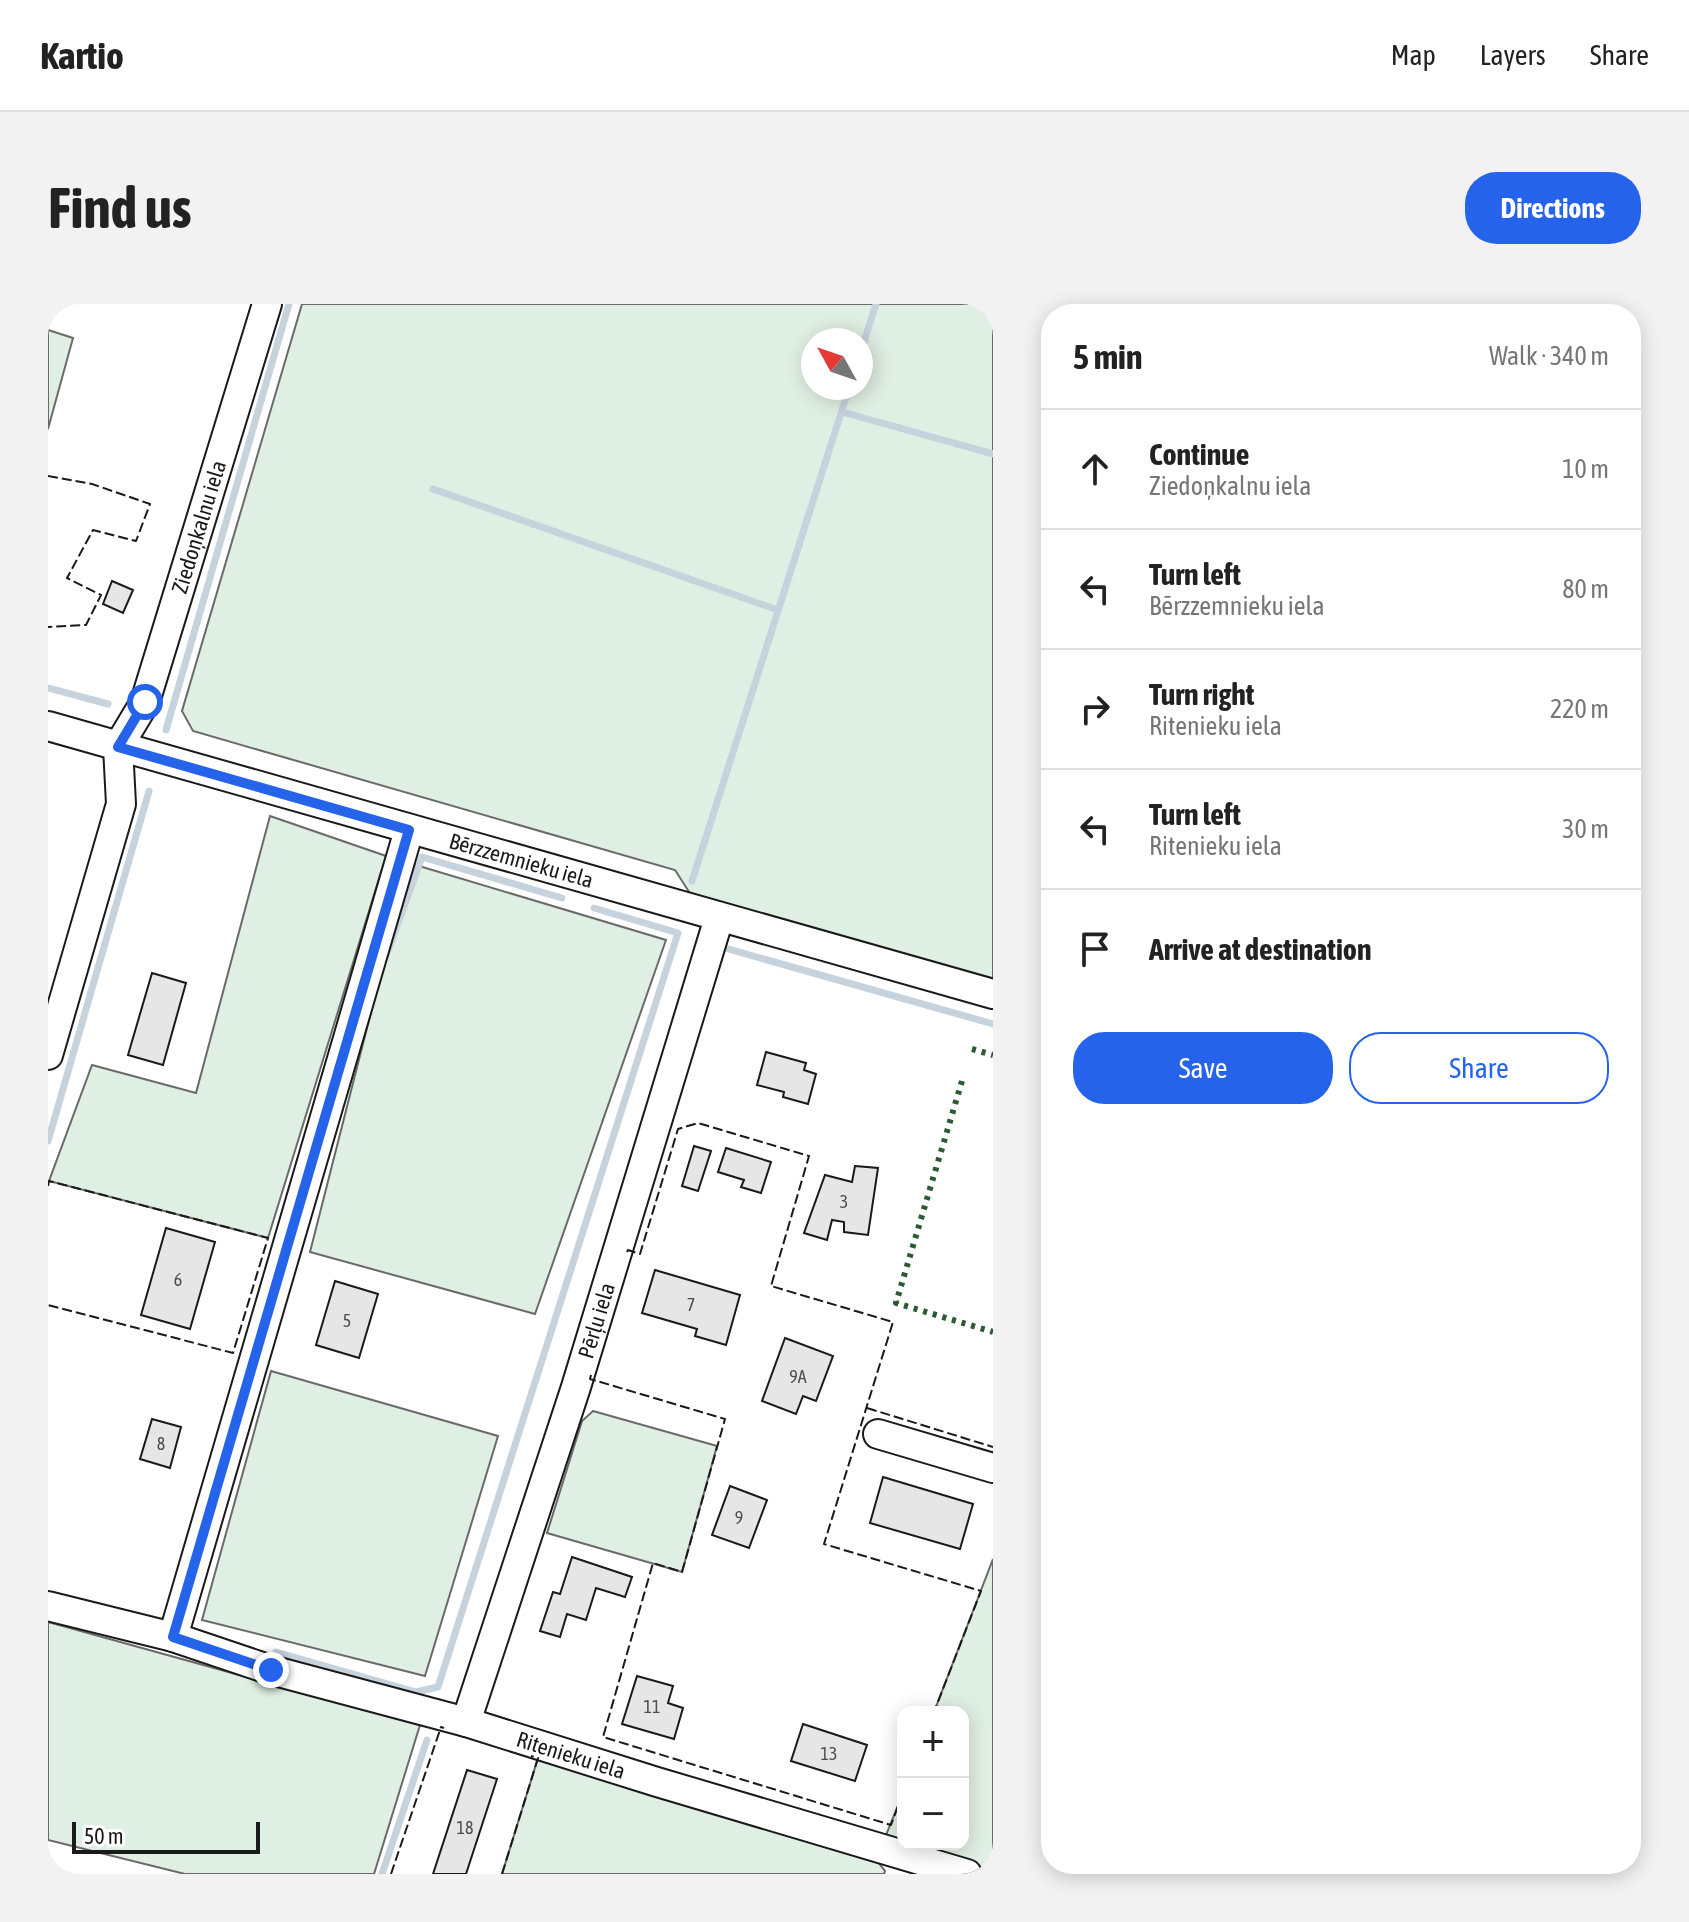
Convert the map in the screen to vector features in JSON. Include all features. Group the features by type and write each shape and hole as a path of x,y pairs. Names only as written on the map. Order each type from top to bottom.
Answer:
{"street":[{"name":"Ziedoņkalnu iela","path":"118,747 145,702 267,304"},
{"name":"Bērzzemnieku iela","path":"48,726 993,994"},
{"path":"48,1055 121,804 118,747"},
{"path":"173,1637 409,830"},
{"name":"Pērļu iela","path":"466,1722 576,1387 719,918"},
{"path":"878,1434 993,1468"},
{"name":"Ritenieku iela","path":"48,1606 173,1637 271,1670 466,1722 967,1874"}],"green space":[{"path":"302,304 993,304 993,979 693,898 675,870 193,731 182,711"},
{"path":"48,330 73,338 48,429"},
{"path":"270,816 386,856 268,1238 49,1181 92,1065 196,1093"},
{"path":"409,863 666,940 535,1314 310,1252"},
{"path":"271,1371 498,1436 425,1676 202,1620"},
{"path":"593,1411 717,1446 682,1572 547,1533 582,1421"},
{"path":"993,1559 993,1873 917,1850 969,1850 969,1706 936,1706"},
{"path":"48,1622 420,1725 374,1874 185,1874 48,1840"},
{"path":"538,1758 877,1861 885,1871 884,1874 502,1874"},
{"path":"897,1808 897,1844 884,1840"}],"building":[{"path":"112,581 133,590 123,613 103,604"},
{"path":"152,973 186,983 163,1065 128,1055"},
{"path":"766,1052 806,1063 804,1070 816,1074 808,1104 783,1097 784,1092 757,1085"},
{"path":"694,1146 711,1151 698,1191 682,1186"},
{"path":"726,1148 771,1162 761,1193 741,1187 744,1180 718,1172"},
{"path":"855,1166 878,1168 868,1235 844,1232 844,1222 832,1220 827,1240 804,1233 825,1175 852,1182"},
{"path":"166,1228 215,1242 190,1329 141,1315"},
{"path":"655,1270 740,1295 726,1345 695,1336 697,1329 642,1313"},
{"path":"335,1281 378,1294 359,1358 316,1345"},
{"path":"785,1338 833,1356 816,1401 803,1396 796,1414 762,1401"},
{"path":"152,1419 181,1427 170,1468 140,1459"},
{"path":"883,1477 973,1504 960,1549 870,1523"},
{"path":"730,1486 767,1500 749,1548 712,1535"},
{"path":"572,1557 632,1577 625,1597 596,1588 586,1620 567,1614 560,1637 540,1631 553,1592 560,1594"},
{"path":"637,1676 673,1686 668,1703 683,1708 674,1739 622,1724"},
{"path":"803,1724 867,1745 855,1781 791,1761"},
{"path":"467,1770 497,1779 466,1874 433,1874"}],"waterway":[{"path":"166,730 289,304"},
{"path":"868,328 876,304"},
{"path":"692,881 845,400"},
{"path":"842,412 993,454"},
{"path":"433,489 778,610"},
{"path":"48,688 108,704"},
{"path":"48,1141 149,791"},
{"path":"386,956 422,857 562,898"},
{"path":"276,1652 416,1692 438,1687 678,933 594,908"},
{"path":"725,948 993,1024"},
{"path":"382,1874 427,1740"}],"hedge":[{"path":"972,1049 993,1055"},
{"path":"962,1081 896,1303 993,1332"}],"fence":[{"path":"48,476 92,484 150,504 136,541 93,530 67,578 101,595 86,625 48,627"},
{"path":"627,1252 640,1254 678,1129 698,1123 809,1156 771,1286 893,1322 824,1544 981,1591 936,1706"},
{"path":"48,1186 49,1181 268,1238 233,1353 48,1305"},
{"path":"591,1375 590,1379 725,1419 682,1572 653,1563 603,1737 891,1825 897,1809"},
{"path":"867,1408 993,1447"},
{"path":"391,1874 441,1727 444,1728"},
{"path":"502,1874 538,1758 531,1756"}],"route":[{"path":"145,702 118,747 409,830 173,1637 271,1670"}]}
